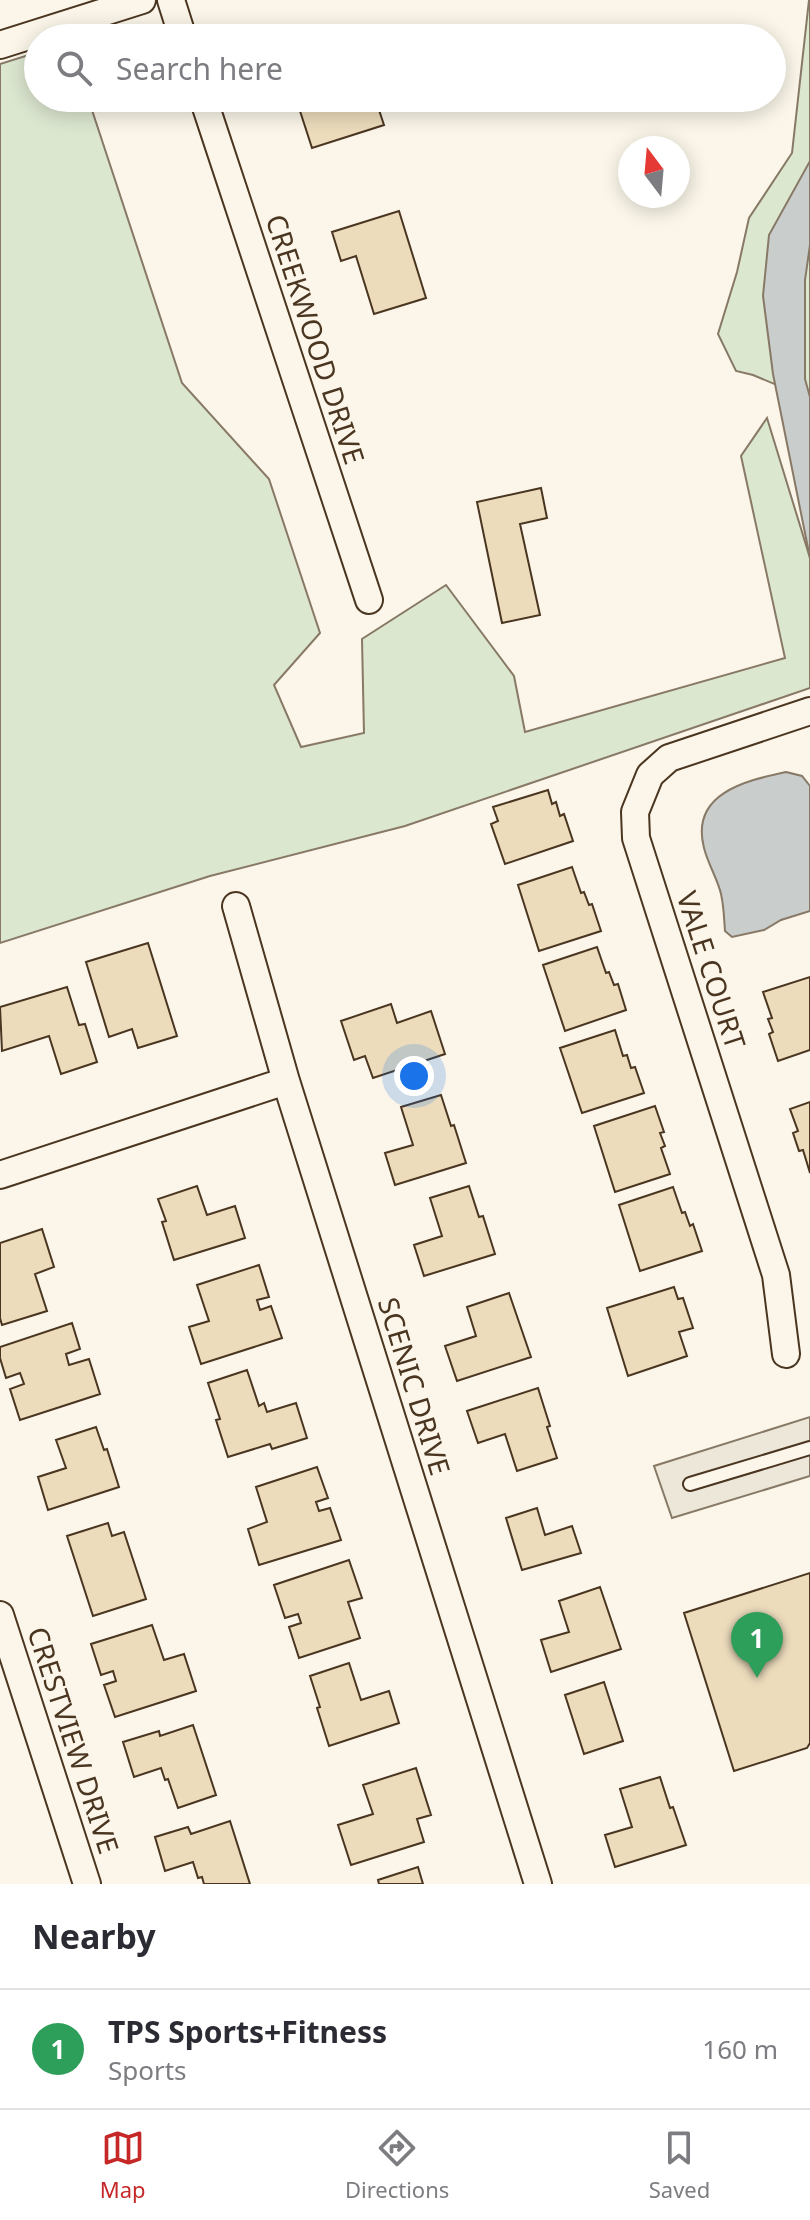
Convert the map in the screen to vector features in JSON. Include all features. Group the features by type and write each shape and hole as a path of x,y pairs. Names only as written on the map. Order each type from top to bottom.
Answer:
{"street":[{"path":"66,24 142,0"},
{"path":"171,0 179,24"},
{"path":"0,45 24,37"},
{"name":"CREEKWOOD DRIVE","path":"208,112 369,600"},
{"name":"VALE COURT","path":"786,1354 776,1275 636,838 635,812 650,775 669,758 804,713"},
{"name":"SCENIC DRIVE","path":"236,906 286,1081 538,1884"},
{"path":"0,1175 286,1081"},
{"name":"CRESTVIEW DRIVE","path":"0,1615 87,1884"}],"lane":[{"path":"690,1484 810,1448"}],"green space":[{"path":"809,0 810,399 736,371 718,334 749,218 792,153"},
{"path":"24,56 24,112 93,112 182,383 269,479 320,633 274,685 301,747 364,733 362,639 446,585 514,676 525,732 785,658 741,456 767,418 810,558 810,688 405,826 210,876 0,943 0,64"}],"shaded area":[{"path":"810,161 805,379 810,397 810,558 773,374 763,296 769,235"},
{"path":"786,772 802,776 810,786 810,911 781,920 764,930 732,937 725,931 721,894 704,848 702,830 705,815 724,793 754,780"},
{"path":"810,1417 810,1476 672,1518 654,1466"}],"building":[{"path":"300,112 380,112 384,125 312,148"},
{"path":"399,211 426,298 374,314 356,256 341,261 332,232"},
{"path":"541,488 547,518 520,524 540,615 502,623 477,502"},
{"path":"548,790 560,816 564,814 573,841 505,864 491,824 498,821 493,807"},
{"path":"572,867 581,893 584,892 589,905 592,904 601,931 539,951 518,885"},
{"path":"148,943 177,1036 138,1048 132,1029 109,1037 86,962"},
{"path":"597,947 606,973 609,972 614,985 618,984 626,1010 565,1031 543,965"},
{"path":"810,977 810,1050 778,1061 769,1034 773,1032 768,1019 772,1018 763,992"},
{"path":"67,987 79,1025 85,1024 97,1062 61,1074 49,1036 2,1051 0,1007"},
{"path":"391,1004 397,1023 431,1011 445,1054 373,1078 365,1056 354,1060 341,1021"},
{"path":"615,1030 623,1056 627,1055 631,1068 635,1067 644,1093 582,1113 560,1048"},
{"path":"441,1095 466,1163 395,1185 385,1153 413,1145 401,1107"},
{"path":"810,1102 810,1173 803,1150 799,1151 793,1133 798,1131 790,1109"},
{"path":"655,1106 664,1132 660,1133 665,1146 661,1148 670,1174 615,1192 594,1126"},
{"path":"197,1186 207,1215 235,1206 245,1238 174,1260 158,1199"},
{"path":"469,1186 495,1254 424,1276 414,1245 442,1236 430,1198"},
{"path":"673,1187 682,1213 685,1212 690,1226 693,1224 702,1251 640,1271 619,1205"},
{"path":"42,1229 54,1267 35,1274 47,1311 2,1325 0,1243"},
{"path":"259,1265 269,1297 257,1300 260,1310 271,1306 282,1338 201,1364 189,1327 209,1321 197,1285"},
{"path":"674,1287 678,1299 683,1298 693,1328 679,1332 687,1356 628,1376 607,1308"},
{"path":"509,1293 531,1357 457,1381 445,1346 476,1336 467,1307"},
{"path":"72,1323 80,1349 66,1354 69,1365 89,1359 100,1394 20,1420 10,1389 24,1384 20,1373 6,1378 0,1347"},
{"path":"247,1370 259,1406 264,1403 267,1412 296,1403 307,1438 272,1449 270,1444 228,1457 208,1383"},
{"path":"538,1388 557,1458 517,1471 505,1434 478,1443 467,1411"},
{"path":"96,1427 119,1487 48,1510 38,1477 66,1468 56,1440"},
{"path":"317,1467 328,1498 316,1502 319,1511 330,1508 341,1540 259,1565 248,1529 267,1522 256,1487"},
{"path":"537,1508 545,1535 572,1526 581,1553 522,1570 506,1518"},
{"path":"108,1523 112,1536 124,1532 146,1599 93,1616 67,1536"},
{"path":"349,1560 362,1598 348,1602 360,1638 299,1658 289,1627 301,1623 298,1614 285,1618 274,1585"},
{"path":"810,1573 810,1743 807,1748 734,1771 684,1613"},
{"path":"600,1587 621,1649 551,1672 541,1640 569,1632 559,1601"},
{"path":"152,1625 164,1660 184,1654 196,1691 115,1717 104,1685 116,1681 113,1671 101,1675 91,1644"},
{"path":"349,1663 361,1700 389,1691 399,1723 329,1746 310,1676"},
{"path":"604,1682 623,1741 584,1754 565,1695"},
{"path":"193,1725 216,1795 178,1808 161,1768 134,1777 123,1742 159,1731 160,1736"},
{"path":"416,1768 431,1815 417,1819 424,1842 351,1865 338,1825 373,1814 363,1785"},
{"path":"660,1777 686,1845 615,1867 605,1835 632,1827 620,1789"},
{"path":"230,1821 250,1884 204,1884 202,1877 198,1878 193,1862 165,1871 155,1837 188,1827 191,1834"},
{"path":"418,1867 423,1884 379,1884 378,1880"}],"place":[{"name":"TPS Sports+Fitness","path":"757,1678"}]}
